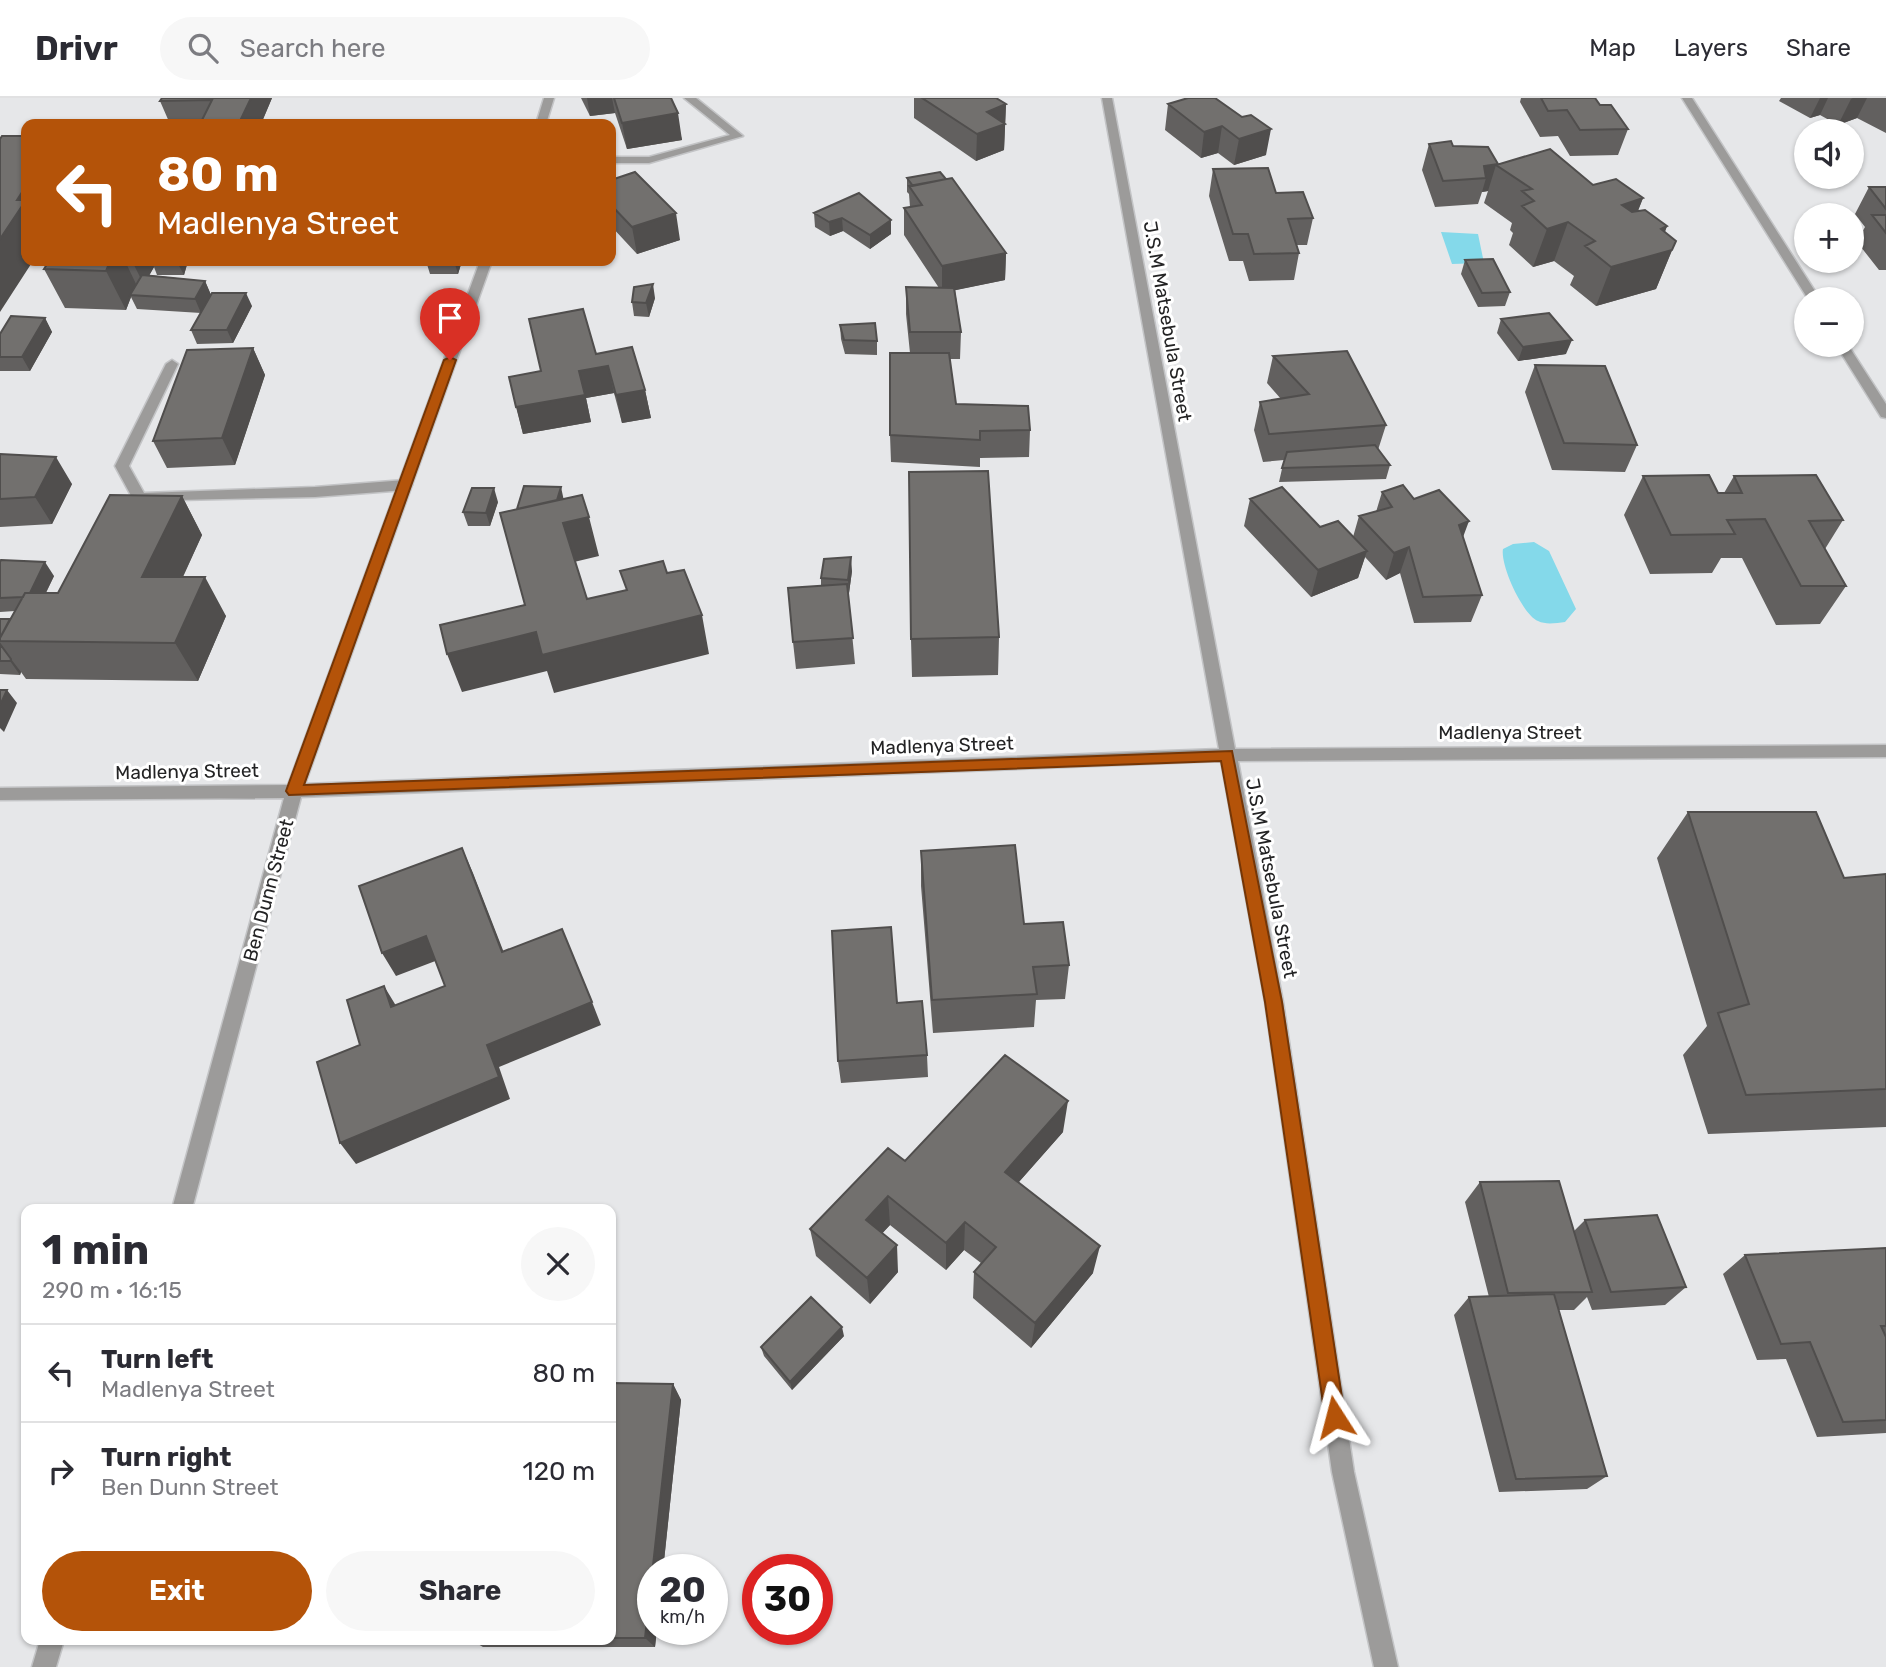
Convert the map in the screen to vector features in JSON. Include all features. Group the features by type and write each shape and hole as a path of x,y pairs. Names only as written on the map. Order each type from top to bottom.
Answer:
{"street":[{"path":"543,119 549,98"},
{"path":"616,160 649,160 738,136 689,98"},
{"name":"J.S.M Matsebula Street","path":"1107,98 1273,1002 1343,1472 1386,1667"},
{"path":"1687,98 1806,287"},
{"name":"Ben Dunn Street","path":"184,1204 294,791 484,266"},
{"path":"1850,357 1886,414"},
{"path":"172,363 122,466 139,498 315,492 405,485"},
{"name":"Madlenya Street","path":"0,794 294,791 1227,755 1886,751"},
{"path":"44,1667 51,1645"}],"water":[{"path":"1441,232 1478,234 1484,263 1452,264"},
{"path":"1534,542 1549,551 1576,609 1565,622 1544,623 1532,617 1519,599 1509,577 1503,549 1513,544"}],"building":[{"path":"162,98 251,98 241,119 202,119 212,100 160,101"},
{"path":"614,98 671,98 678,113 622,123"},
{"path":"922,98 996,98 1006,104 987,112 1005,124 977,134"},
{"path":"1188,98 1215,98 1242,117 1251,115 1271,129 1239,139 1222,126 1204,132 1168,104"},
{"path":"1541,98 1595,98 1600,105 1611,105 1628,129 1580,130 1567,110 1548,111"},
{"path":"2,136 21,136 21,194 17,200 21,200 21,208 0,239"},
{"path":"1451,141 1453,146 1488,147 1498,164 1484,166 1486,178 1443,181 1429,144"},
{"path":"1550,149 1593,185 1616,179 1643,198 1622,205 1632,212 1645,210 1667,226 1661,229 1676,241 1672,250 1611,267 1585,246 1595,241 1568,222 1547,229 1522,206 1534,201 1522,191 1532,189 1496,165"},
{"path":"1268,168 1276,193 1303,192 1313,218 1288,219 1299,253 1254,254 1248,234 1233,234 1213,169"},
{"path":"635,172 676,213 632,227 616,210 616,178"},
{"path":"940,172 946,179 913,186 907,178"},
{"path":"952,178 1006,253 942,266 904,208 922,205 909,186"},
{"path":"1869,187 1886,187 1886,209"},
{"path":"859,193 891,220 870,235 842,218 829,222 814,213"},
{"path":"1872,215 1886,215 1886,233"},
{"path":"1493,259 1510,292 1482,293 1465,260"},
{"path":"46,266 108,266 106,271 44,269"},
{"path":"142,275 205,281 195,299 130,295"},
{"path":"653,284 646,303 632,302 634,287"},
{"path":"906,287 954,288 961,332 910,332"},
{"path":"212,293 246,293 227,330 191,330"},
{"path":"583,309 596,354 632,347 645,390 616,395 608,366 579,371 585,395 516,407 509,377 541,371 529,319"},
{"path":"1549,313 1572,340 1523,347 1501,319"},
{"path":"11,316 45,318 22,357 0,357 0,334"},
{"path":"875,323 877,341 844,340 840,325"},
{"path":"253,348 222,438 153,441 187,350"},
{"path":"1347,351 1386,425 1269,434 1260,402 1309,394 1273,356"},
{"path":"890,353 949,353 956,404 1028,406 1030,430 980,431 980,440 890,435"},
{"path":"1535,365 1605,366 1637,445 1564,443"},
{"path":"1375,445 1390,465 1282,468 1287,452"},
{"path":"0,454 56,457 35,497 0,499"},
{"path":"988,471 999,637 911,639 909,472"},
{"path":"1709,475 1718,493 1742,493 1734,476 1816,475 1843,520 1809,521 1846,586 1801,586 1765,519 1727,520 1735,534 1671,535 1643,476"},
{"path":"1403,485 1414,499 1439,490 1469,521 1459,525 1482,595 1423,597 1409,547 1394,553 1359,516 1392,507 1382,492"},
{"path":"524,486 561,487 557,500 517,509"},
{"path":"1282,487 1320,527 1338,521 1367,551 1318,570 1250,499"},
{"path":"472,488 494,488 486,513 463,512"},
{"path":"110,495 182,496 142,577 205,577 175,643 0,641 25,593 58,593"},
{"path":"582,495 589,517 563,523 587,599 627,590 620,571 663,561 667,573 684,570 702,615 542,655 536,632 447,654 440,625 525,605 500,513"},
{"path":"851,557 848,580 821,578 824,559"},
{"path":"1,560 45,562 30,593 25,593 23,597 0,598"},
{"path":"847,584 853,638 793,642 788,588"},
{"path":"0,619 10,619 0,638"},
{"path":"0,644 11,659 10,661 0,661"},
{"path":"0,690 7,690 0,705"},
{"path":"1688,812 1816,812 1844,878 1886,874 1886,1089 1746,1095 1718,1013 1749,1004"},
{"path":"1015,845 1024,924 1063,922 1069,965 1033,967 1037,994 932,1000 921,851"},
{"path":"462,848 502,952 562,929 592,1002 487,1045 499,1077 340,1143 317,1062 360,1045 347,1000 384,986 391,1007 445,986 426,936 382,953 359,886"},
{"path":"891,927 897,1003 922,1001 927,1055 838,1061 832,931"},
{"path":"1005,1055 1068,1101 1005,1172 1100,1246 1035,1323 974,1272 996,1247 965,1222 946,1243 888,1196 866,1220 897,1245 867,1278 810,1229 888,1148 905,1161"},
{"path":"1559,1181 1592,1292 1508,1293 1480,1182"},
{"path":"1657,1215 1686,1287 1611,1292 1585,1220"},
{"path":"1886,1248 1886,1326 1881,1326 1886,1337 1886,1420 1843,1422 1810,1342 1781,1344 1745,1255"},
{"path":"1554,1294 1607,1476 1516,1479 1469,1297"},
{"path":"811,1297 842,1327 790,1382 761,1347"},
{"path":"616,1383 673,1384 654,1554 637,1554 637,1638 616,1638"}],"route":[{"path":"450,360 294,791 1227,755 1273,1002 1335,1417"}]}
